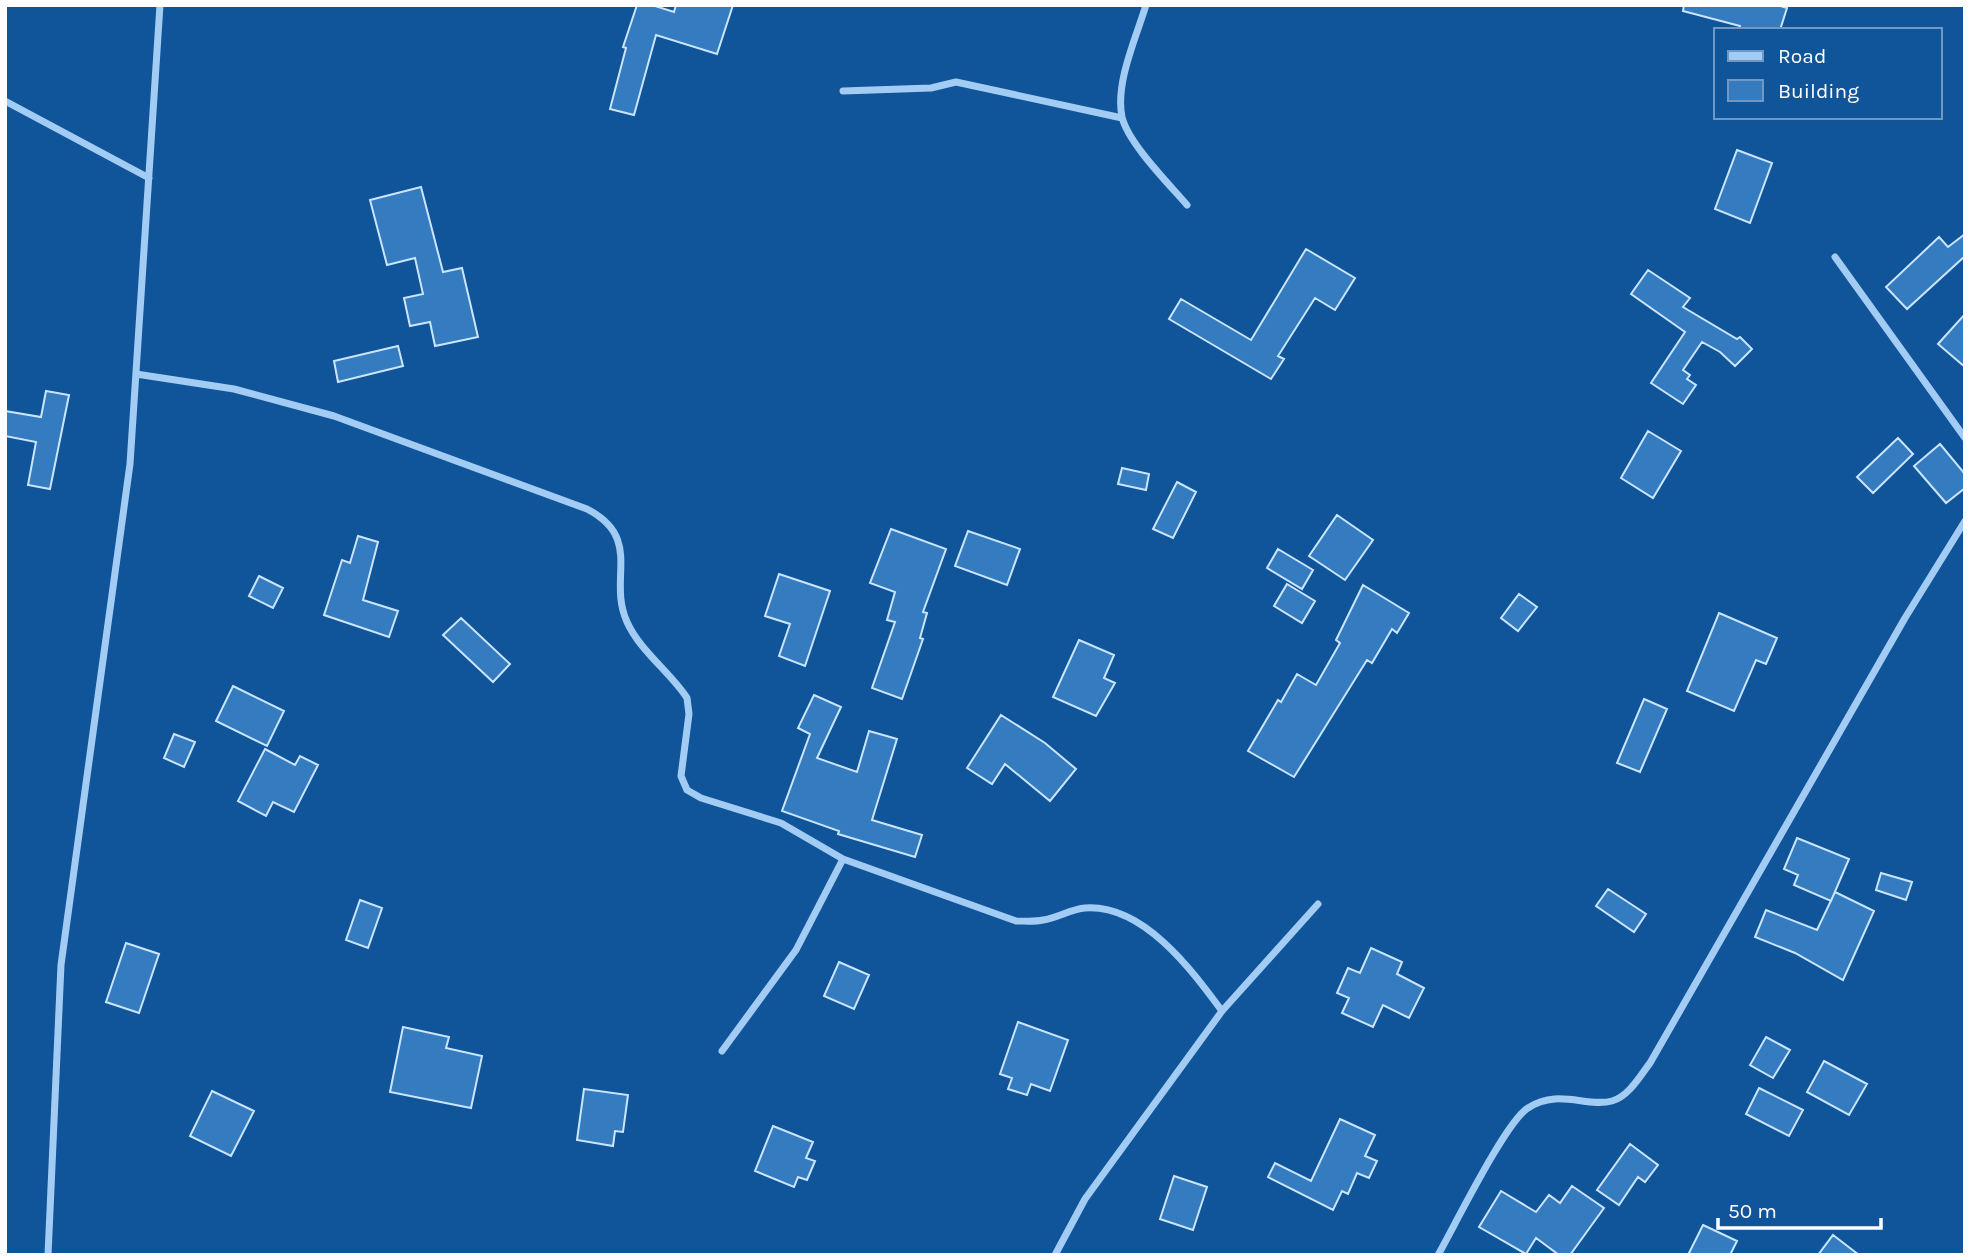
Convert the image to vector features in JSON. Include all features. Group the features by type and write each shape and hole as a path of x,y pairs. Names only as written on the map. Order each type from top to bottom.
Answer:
{"street":[{"path":"48,1255 61,965 130,464 160,5"},
{"path":"1146,5 1123,87 1122,118 1135,141 1187,205"},
{"path":"843,91 931,88 956,82 1122,118"},
{"path":"5,102 149,178"},
{"path":"1835,257 1965,438"},
{"path":"136,374 234,388 334,416 587,509 606,519 618,538 626,621 687,698 689,713 681,776 687,790 701,798 781,823 843,859 1016,920 1042,921 1083,908 1114,910 1143,927 1192,971 1222,1011"},
{"path":"1438,1255 1507,1132 1527,1108 1556,1098 1612,1101 1628,1091 1650,1063 1905,618 1965,521"},
{"path":"722,1051 796,950 813,923 843,859"},
{"path":"1055,1255 1085,1199 1222,1011 1318,904"}],"building":[{"path":"637,5 652,5 674,12 676,5 733,5 717,54 656,35 634,115 610,109 626,48 623,47"},
{"path":"1684,5 1777,5 1787,8 1781,28 1740,28 1683,11"},
{"path":"1737,150 1772,163 1750,223 1715,209"},
{"path":"421,187 443,272 462,268 478,337 435,346 430,322 410,326 404,298 423,294 415,258 387,265 370,200"},
{"path":"1965,234 1965,256 1907,309 1886,287 1939,237 1948,247"},
{"path":"1306,249 1355,278 1335,310 1315,298 1278,356 1284,359 1271,379 1169,319 1181,299 1251,340"},
{"path":"1648,270 1690,298 1683,307 1737,339 1740,337 1752,349 1735,366 1720,352 1702,342 1683,370 1690,375 1687,379 1696,385 1683,404 1651,383 1685,332 1631,294"},
{"path":"1965,314 1965,367 1938,344"},
{"path":"398,346 403,366 338,382 334,361"},
{"path":"46,391 69,395 50,489 28,485 36,442 5,436 5,411 41,417"},
{"path":"1648,431 1681,451 1653,498 1621,478"},
{"path":"1898,438 1913,454 1873,493 1857,477"},
{"path":"1940,444 1965,474 1965,488 1946,503 1914,466"},
{"path":"1122,468 1149,474 1146,490 1118,484"},
{"path":"1177,482 1196,492 1173,538 1153,529"},
{"path":"1337,515 1373,540 1345,580 1309,556"},
{"path":"891,529 946,549 923,612 927,613 920,638 923,639 902,699 872,688 895,622 887,620 895,592 870,583"},
{"path":"968,531 1020,549 1007,585 955,566"},
{"path":"358,536 378,542 363,600 398,611 389,637 324,615 342,560 350,563"},
{"path":"1278,549 1313,570 1302,589 1267,568"},
{"path":"779,574 830,591 805,666 779,656 790,624 765,616"},
{"path":"259,576 283,588 273,608 249,596"},
{"path":"1287,584 1315,601 1302,623 1274,606"},
{"path":"1363,585 1409,613 1397,633 1392,629 1372,663 1367,660 1294,777 1248,751 1297,674 1316,685 1340,643 1336,640"},
{"path":"1519,594 1537,607 1518,631 1501,618"},
{"path":"1719,613 1777,638 1766,664 1756,660 1734,711 1687,691"},
{"path":"461,618 510,664 493,682 443,635"},
{"path":"1079,640 1114,655 1104,678 1115,683 1096,716 1053,697"},
{"path":"233,686 284,711 267,746 216,721"},
{"path":"814,695 841,707 817,758 857,772 869,731 897,739 872,820 922,835 915,857 838,834 839,831 782,811 810,734 798,728"},
{"path":"1644,699 1667,709 1640,772 1617,763"},
{"path":"1001,715 1045,743 1076,769 1050,801 1005,764 992,784 967,768"},
{"path":"174,734 195,742 184,767 164,758"},
{"path":"265,749 295,765 300,756 318,765 294,812 273,802 266,816 238,801"},
{"path":"1797,838 1849,859 1831,901 1794,885 1798,875 1784,869"},
{"path":"1881,873 1912,882 1906,900 1876,890"},
{"path":"1608,889 1646,914 1634,932 1596,906"},
{"path":"1835,892 1874,911 1843,980 1795,953 1755,937 1766,910 1817,930"},
{"path":"360,900 382,908 368,948 346,940"},
{"path":"126,943 159,954 139,1013 106,1002"},
{"path":"1371,948 1402,962 1397,974 1424,988 1409,1018 1383,1005 1373,1027 1342,1013 1349,998 1337,993 1348,968 1360,973"},
{"path":"839,962 869,975 854,1009 824,996"},
{"path":"1018,1022 1068,1040 1050,1091 1031,1084 1027,1095 1008,1089 1012,1078 1000,1074"},
{"path":"403,1027 449,1037 446,1048 482,1056 471,1108 390,1092"},
{"path":"1766,1037 1790,1050 1773,1078 1750,1065"},
{"path":"1824,1061 1867,1084 1849,1115 1807,1092"},
{"path":"1759,1088 1803,1110 1789,1136 1746,1114"},
{"path":"584,1089 628,1095 623,1132 615,1131 613,1146 577,1140"},
{"path":"212,1091 254,1111 231,1156 190,1136"},
{"path":"1340,1119 1375,1135 1365,1156 1377,1161 1369,1178 1357,1173 1348,1194 1342,1191 1333,1210 1268,1177 1275,1163 1311,1181"},
{"path":"773,1126 813,1142 806,1158 815,1161 807,1180 798,1177 794,1187 755,1171"},
{"path":"1630,1144 1658,1165 1645,1182 1638,1177 1619,1205 1597,1190"},
{"path":"1174,1176 1207,1187 1193,1230 1160,1219"},
{"path":"1572,1186 1604,1208 1570,1255 1559,1255 1536,1238 1526,1254 1479,1227 1501,1191 1536,1212 1549,1195 1560,1203"},
{"path":"1703,1225 1737,1241 1730,1255 1688,1255"},
{"path":"1833,1235 1859,1255 1818,1255"}]}
